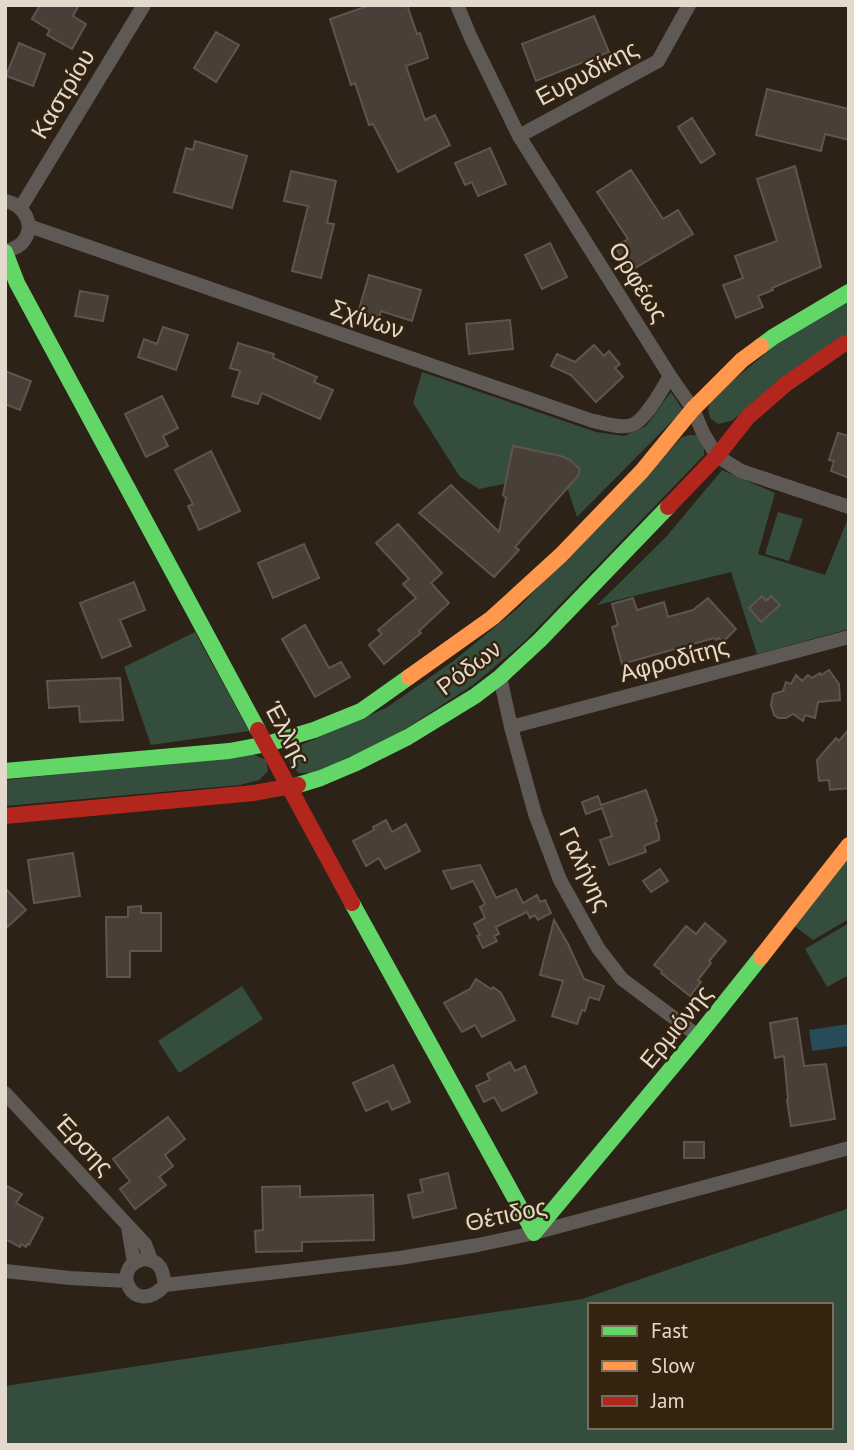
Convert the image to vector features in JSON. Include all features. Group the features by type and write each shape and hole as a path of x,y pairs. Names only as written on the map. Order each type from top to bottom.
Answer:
{"street":[{"name":"Καστρίου","path":"21,207 144,5"},
{"name":"Ορφέως","path":"457,5 519,136 692,409 717,456"},
{"name":"Ευρυδίκης","path":"519,136 658,61 689,5"},
{"path":"5,201 21,207 29,226 26,238 18,247 5,252"},
{"name":"Σχίνων","path":"29,226 593,421 619,426 632,425 642,418 670,376"},
{"name":"Έλλης","path":"5,252 17,283 289,788 534,1233"},
{"name":"Ρόδων","path":"5,771 229,751 267,744 361,712 492,618 561,555 642,471 692,409 742,360 773,337 849,292"},
{"name":"Ρόδων","path":"5,816 289,788 355,764 408,737 475,696 500,677 540,640 717,456 747,418 786,384 849,342"},
{"path":"717,456 741,471 849,507"},
{"name":"Αφροδίτης","path":"511,727 849,637"},
{"name":"Γαλήνης","path":"500,677 535,814 561,880 598,948 622,979 698,1036"},
{"name":"Ερμιόνης","path":"534,1233 698,1036 849,845"},
{"name":"Έρσης","path":"5,1093 145,1244 151,1260"},
{"name":"Θέτιδος","path":"164,1285 400,1258 534,1233 849,1148"},
{"path":"128,1227 134,1263"},
{"path":"139,1260 151,1260 161,1267 164,1285 156,1293 145,1297 130,1289 127,1272 139,1260"},
{"path":"5,1271 127,1281"}],"green space":[{"path":"849,301 849,334 731,421 718,424 710,418 708,408 713,397 778,343"},
{"path":"422,372 596,432 624,436 646,426 671,392 683,410 577,517 562,472 479,489 460,477 413,403"},
{"path":"699,435 704,443 704,455 525,641 473,685 399,733 317,773 299,773 292,767 288,758 292,749 386,708 456,659 518,608 682,437"},
{"path":"722,470 775,493 758,554 825,575 847,521 849,522 849,629 757,654 731,572 597,605 666,537"},
{"path":"778,512 803,519 789,561 765,554"},
{"path":"195,632 249,731 151,745 124,667"},
{"path":"253,754 266,760 268,771 259,780 240,785 5,806 5,780"},
{"path":"849,853 849,919 813,940 792,924"},
{"path":"849,923 849,975 827,987 805,949"},
{"path":"242,986 263,1019 179,1073 158,1041"},
{"path":"849,1208 849,1445 5,1445 5,1386 582,1299"}],"water":[{"path":"849,1024 849,1046 812,1051 809,1030"}],"building":[{"path":"40,5 79,5 73,16 86,24 72,49 47,35 50,30 32,19"},
{"path":"370,5 407,5 428,58 406,66 425,120 435,115 450,145 398,172 373,124 369,125 355,83 351,85 330,19"},
{"path":"594,16 609,52 536,81 522,44"},
{"path":"216,32 239,45 216,82 194,68"},
{"path":"19,43 45,54 33,86 6,76"},
{"path":"767,89 849,109 849,140 825,134 821,151 756,135"},
{"path":"692,118 715,154 701,163 678,127"},
{"path":"195,141 247,156 232,208 174,192 186,148 193,150"},
{"path":"490,148 506,184 478,196 472,182 465,185 455,163"},
{"path":"795,166 821,267 758,296 763,307 736,318 723,285 743,278 735,256 777,241 757,179"},
{"path":"631,170 663,219 678,210 693,234 630,271 615,247 628,239 597,192"},
{"path":"291,171 336,181 327,223 334,224 321,278 292,271 308,206 284,201"},
{"path":"550,243 567,277 542,289 525,255"},
{"path":"369,275 421,290 412,321 381,311 376,329 355,323"},
{"path":"80,291 108,296 103,321 75,316"},
{"path":"510,320 513,349 469,354 466,324"},
{"path":"163,327 188,335 176,370 138,357 144,339 157,344"},
{"path":"238,343 274,354 273,358 317,377 314,382 333,390 320,419 262,393 258,404 232,396 240,371 230,368"},
{"path":"594,345 604,356 609,351 620,364 615,368 623,377 596,402 571,375 551,366 557,354 575,362"},
{"path":"5,371 31,381 20,410 5,404"},
{"path":"162,396 178,428 163,436 168,446 146,457 125,414"},
{"path":"838,433 849,436 849,478 831,471 834,461 829,460"},
{"path":"513,446 561,456 580,469 578,476 515,547 519,550 494,577 419,513 451,485 499,532"},
{"path":"211,451 240,511 199,530 188,506 193,504 175,470"},
{"path":"398,524 442,573 431,583 449,603 419,631 421,633 384,664 369,645 382,634 378,630 416,598 403,584 409,579 376,543"},
{"path":"304,544 319,578 273,598 258,563"},
{"path":"134,582 145,610 120,620 131,646 102,658 80,603"},
{"path":"762,596 766,601 771,596 780,605 761,622 749,608"},
{"path":"633,598 637,610 664,602 668,617 693,610 708,598 736,629 723,642 714,638 622,664 612,627 618,625 612,604"},
{"path":"305,625 329,668 341,662 350,677 315,697 282,639"},
{"path":"829,670 839,684 840,700 818,702 815,718 805,715 803,721 793,714 786,718 774,715 771,705 773,694 783,691 786,682 791,684 796,675 802,681 808,675 812,678"},
{"path":"120,678 123,720 80,722 79,706 49,708 47,681"},
{"path":"849,729 849,788 830,790 829,780 819,781 817,760 836,738 839,741"},
{"path":"646,790 657,821 659,840 644,846 646,852 609,865 600,840 612,836 602,808 586,814 582,802 598,796 601,805"},
{"path":"386,820 392,832 406,824 420,851 385,869 379,858 366,866 353,841"},
{"path":"73,853 80,896 34,903 28,860"},
{"path":"480,865 496,898 516,889 523,903 537,895 540,902 545,900 551,913 538,920 535,915 530,918 527,912 496,927 499,934 494,936 497,941 483,948 474,924 485,918 480,907 485,904 473,881 452,889 443,871"},
{"path":"660,869 668,881 651,892 643,881"},
{"path":"5,888 26,910 5,929"},
{"path":"141,906 141,913 161,913 161,951 130,951 130,977 107,977 106,917 128,917 128,907"},
{"path":"554,920 584,979 604,986 599,1000 589,997 577,1024 552,1016 563,981 540,975"},
{"path":"705,923 726,941 709,961 711,963 698,980 701,982 690,996 654,965 686,926 696,934"},
{"path":"476,979 501,993 515,1020 482,1037 475,1025 462,1032 444,1003 470,989"},
{"path":"797,1018 804,1066 826,1064 835,1119 791,1126 784,1056 775,1058 770,1023"},
{"path":"510,1062 515,1071 525,1066 537,1093 502,1111 494,1097 484,1102 476,1086 490,1080 487,1074"},
{"path":"393,1065 410,1102 392,1110 388,1101 366,1111 353,1083"},
{"path":"168,1117 185,1139 165,1155 173,1166 159,1177 166,1185 135,1209 120,1189 130,1181 113,1159"},
{"path":"684,1142 704,1142 704,1158 684,1158"},
{"path":"448,1173 456,1208 413,1218 408,1195 423,1192 420,1180"},
{"path":"5,1185 22,1194 16,1203 43,1218 26,1247 21,1244 20,1247 5,1239"},
{"path":"300,1186 300,1197 373,1195 374,1240 302,1242 302,1251 256,1252 255,1231 263,1230 262,1187"}],"traffic: fast":[{"path":"5,252 17,283 258,730"},
{"path":"761,346 849,292"},
{"path":"298,785 354,764 408,737 475,696 540,640 668,507"},
{"path":"5,771 229,751 267,744 314,730 361,711 409,677"},
{"path":"352,903 534,1233 761,957"}],"traffic: slow":[{"path":"409,677 492,618 561,555 642,471 693,409 742,360 761,346"},
{"path":"761,957 849,845"}],"traffic: jam":[{"path":"668,507 717,456 747,418 786,384 849,342"},
{"path":"258,730 352,903"},
{"path":"5,816 254,793 298,785"}]}
